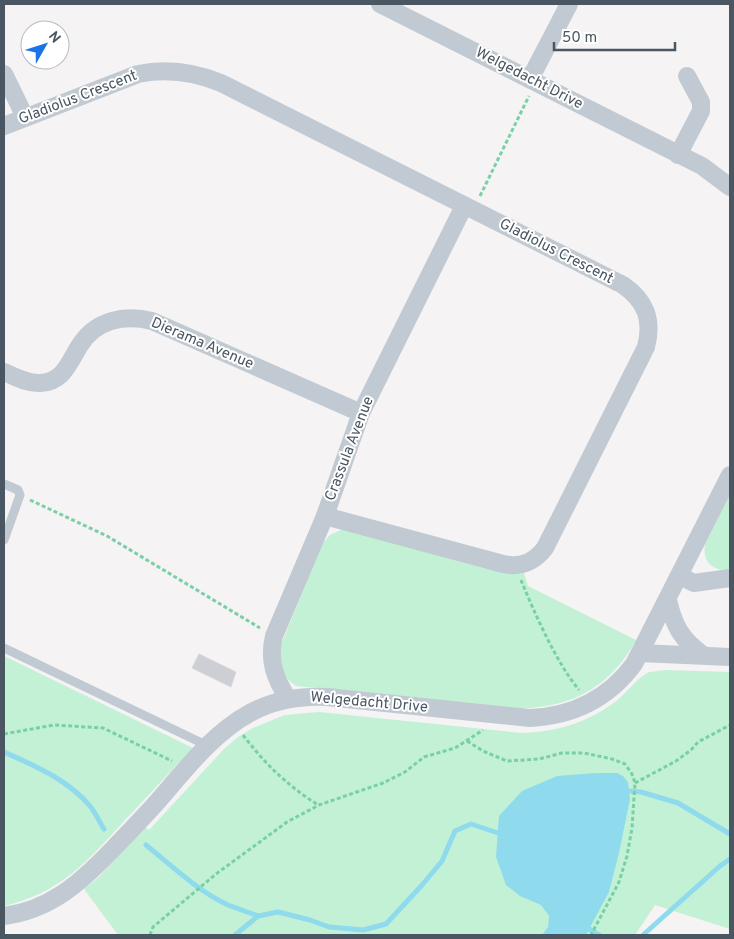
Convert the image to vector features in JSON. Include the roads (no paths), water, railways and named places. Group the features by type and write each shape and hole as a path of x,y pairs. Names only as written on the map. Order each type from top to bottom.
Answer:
{"street":[{"name":"Welgedacht Drive","path":"380,4 702,166 730,187"},
{"path":"533,80 569,4"},
{"name":"Gladiolus Crescent","path":"4,126 138,74 162,71 192,73 221,83 469,208 623,286 639,299 650,327 646,347 545,548 533,560 522,565 503,564 325,516"},
{"path":"4,74 25,117"},
{"path":"678,154 701,112 701,102 686,76"},
{"name":"Crassula Avenue","path":"288,699 279,684 272,664 271,654 274,636 325,516 361,414 469,208"},
{"name":"Dierama Avenue","path":"4,372 33,383 49,382 64,372 81,343 98,327 118,319 141,318 157,323 361,414"},
{"name":"Welgedacht Drive","path":"4,916 43,905 88,875 208,746 233,724 251,712 266,706 301,697 327,697 505,717 546,718 561,715 591,703 604,695 626,675 640,653 730,475"},
{"path":"680,576 694,582 730,578"},
{"path":"668,600 676,626 685,641 703,655"},
{"path":"640,653 730,657"}],"lane":[{"path":"4,484 18,490 20,495 4,540"},
{"path":"4,648 208,746"}],"water":[{"path":"617,773 623,776 628,782 630,799 609,892 586,935 542,935 548,927 549,916 541,905 520,896 506,885 496,857 499,816 522,791 557,776"}],"waterway":[{"path":"4,752 50,774 71,788 90,806 104,829"},
{"path":"629,791 641,792 678,803 730,834"},
{"path":"235,935 258,916 278,912 329,927 363,930 386,924 442,861 455,831 471,824 498,833"},
{"path":"146,845 206,893 228,905 258,916"},
{"path":"643,935 730,859"},
{"path":"589,929 599,935"}]}
